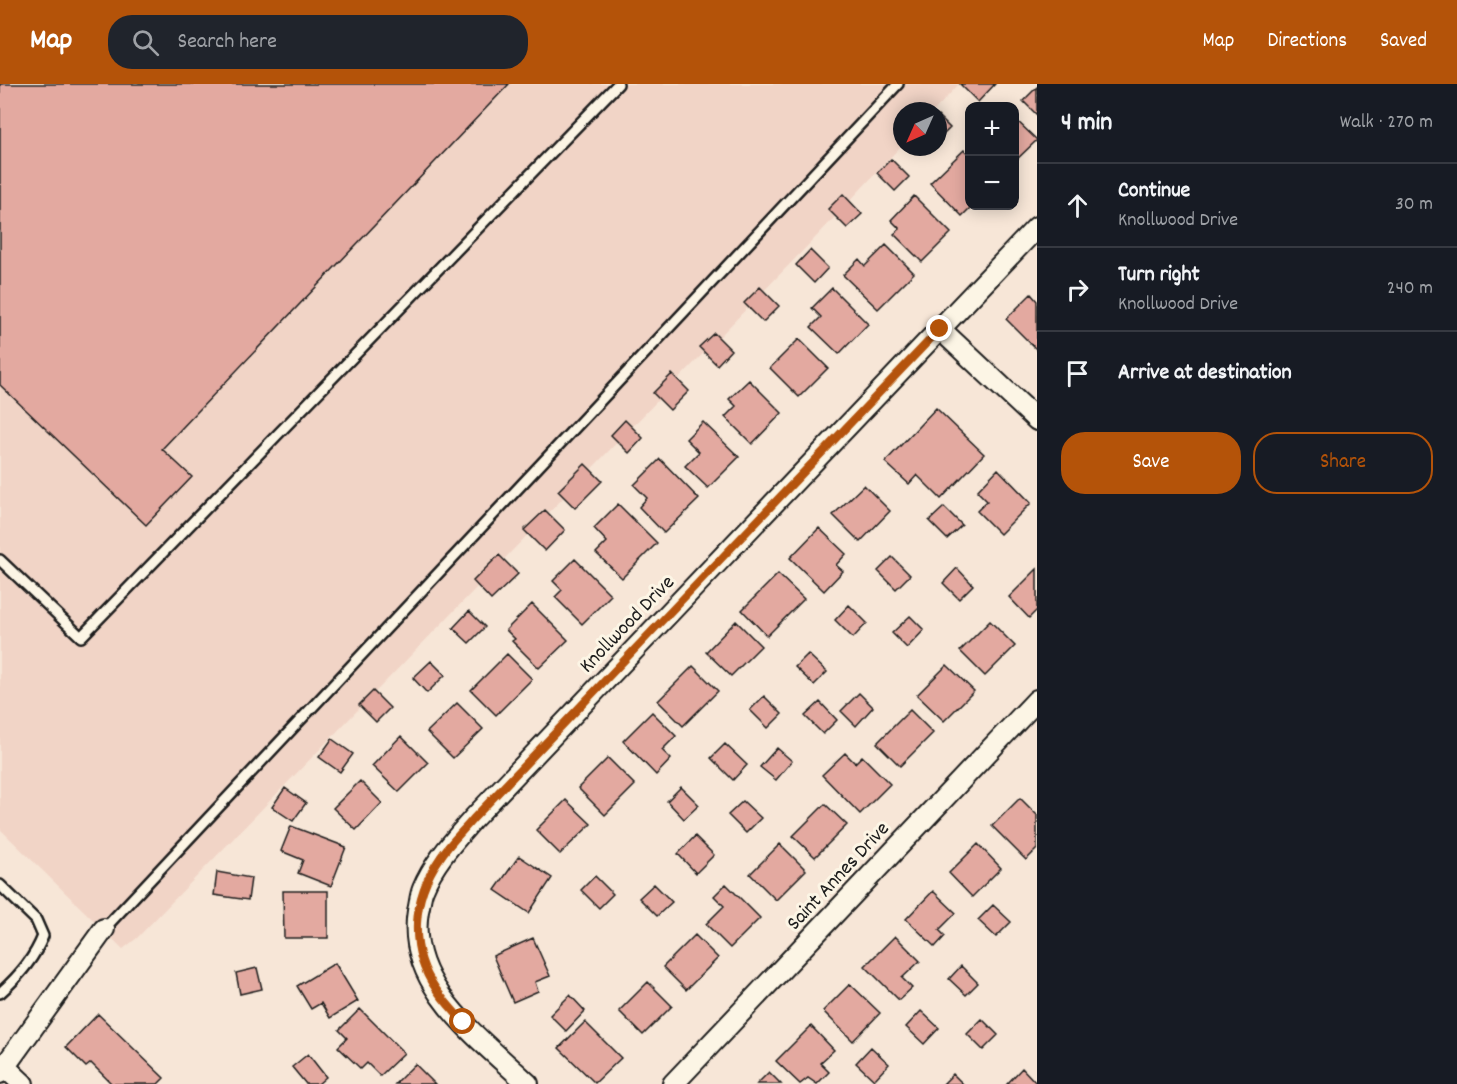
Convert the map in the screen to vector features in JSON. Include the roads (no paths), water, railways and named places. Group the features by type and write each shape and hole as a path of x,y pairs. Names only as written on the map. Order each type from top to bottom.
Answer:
{"street":[{"name":"Knollwood Drive","path":"528,1084 463,1022 436,989 422,964 416,942 422,891 439,859 473,819 1037,227"},
{"path":"940,329 1037,420"},
{"name":"Saint Annes Drive","path":"673,1084 1037,700"},
{"path":"23,1084 3,1070 104,929"}],"lane":[{"path":"0,560 81,637 618,84"},
{"path":"104,929 898,84"},
{"path":"0,885 36,920 44,936 39,947 11,984 0,993"}]}
